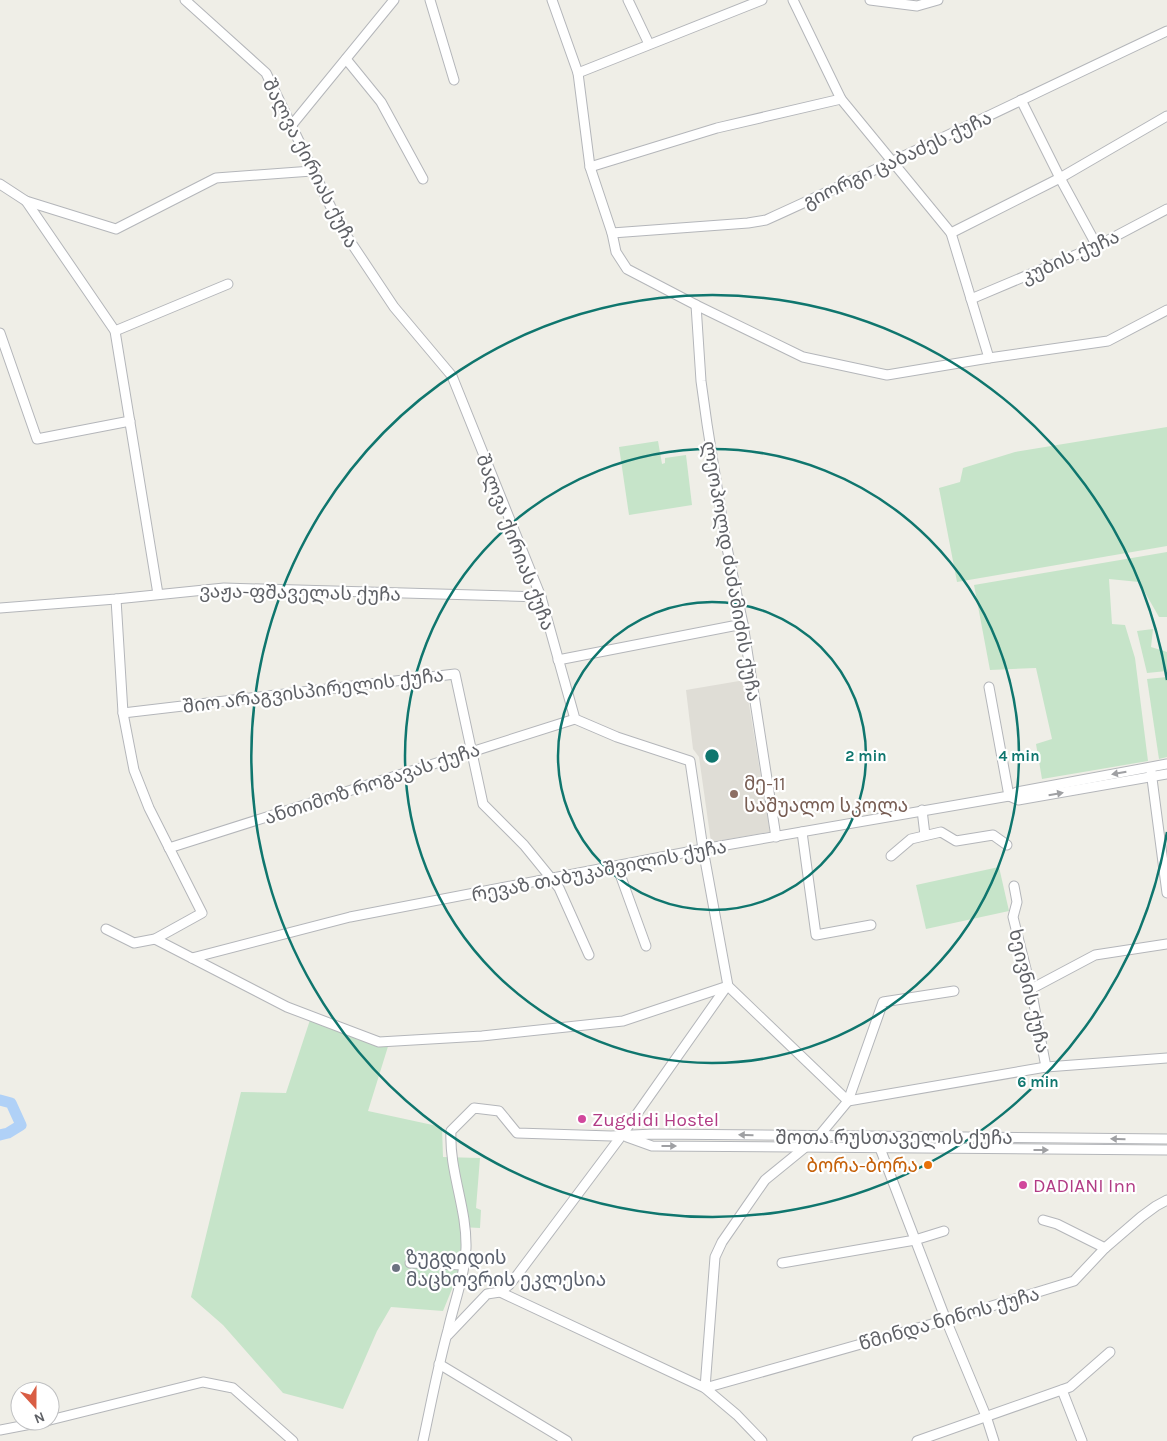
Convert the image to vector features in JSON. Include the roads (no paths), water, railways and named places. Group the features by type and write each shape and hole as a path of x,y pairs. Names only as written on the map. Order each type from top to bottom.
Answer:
{"street":[{"name":"შალვა ქირიას ქუჩა","path":"185,0 266,73 340,226 388,299 452,376 541,597 574,719"},
{"path":"292,126 394,0"},
{"path":"430,0 454,80"},
{"path":"552,0 578,73 590,167 612,233 616,252 627,269 696,305 803,357 887,376 989,358 1108,341 1167,310"},
{"path":"628,0 649,44"},
{"path":"578,73 762,0"},
{"path":"793,0 841,99 951,233 989,358"},
{"path":"870,0 917,6 934,0"},
{"name":"გიორგი ცაბაძეს ქუჩა","path":"612,233 766,220 893,162 1167,31"},
{"path":"346,58 381,102 423,179"},
{"path":"590,167 717,128 841,99"},
{"path":"1021,100 1097,246"},
{"path":"951,233 1060,178 1167,116"},
{"path":"0,184 26,201 116,229 216,178 312,171"},
{"path":"26,201 115,331 158,594"},
{"name":"კუბის ქუჩა","path":"971,299 1097,246 1167,209"},
{"path":"115,331 228,284"},
{"name":"ლეოპოლდ ძაძამიძის ქუჩა","path":"696,305 701,380 707,424 726,543 743,624 776,837"},
{"path":"0,333 37,439 130,421"},
{"name":"ვაჟა-ფშაველას ქუჩა","path":"4,608 224,588 541,597"},
{"path":"106,929 134,943 155,939 202,913 149,808 134,770 123,713 116,599"},
{"path":"558,660 743,624"},
{"name":"შიო არაგვისპირელის ქუჩა","path":"123,713 455,674 471,750"},
{"path":"990,687 1009,796"},
{"path":"574,719 617,737 690,761 703,849 728,986 848,1101"},
{"name":"ანთიმოზ როგავას ქუჩა","path":"169,848 471,750 574,719"},
{"path":"471,750 483,804 524,845 552,878 559,888 589,955"},
{"name":"რევაზ თაბუკაშვილის ქუჩა","path":"192,958 350,917 703,849 922,810 1009,796 1018,800 1151,772 1167,764"},
{"path":"1151,772 1167,893"},
{"name":"რევაზ თაბუკაშვილის ქუჩა","path":"1151,772 1167,774"},
{"path":"922,810 925,835"},
{"path":"802,832 816,935 871,925"},
{"path":"891,856 911,839 941,832 956,842 993,835 1007,844"},
{"path":"616,866 646,946"},
{"name":"ხეივნის ქუჩა","path":"1014,886 1017,902 1013,918 1031,989 1046,1067"},
{"path":"155,939 287,1007 379,1042 482,1036 623,1021 728,986"},
{"path":"1031,989 1095,955 1167,944"},
{"path":"446,1337 487,1294 500,1292 518,1274 622,1135 728,986"},
{"path":"705,1388 715,1257 742,1211 765,1180 819,1136 848,1101 882,1002 954,991"},
{"path":"848,1101 1046,1067 1167,1058"},
{"name":"შოთა რუსთაველის ქუჩა","path":"464,1265 466,1248 460,1197 451,1158 451,1131 474,1108 499,1111 517,1133 1167,1139"},
{"name":"შოთა რუსთაველის ქუჩა","path":"622,1135 652,1146 1167,1150"},
{"path":"876,1137 946,1320 986,1416 994,1441"},
{"name":"წმინდა ნინოს ქუჩა","path":"705,1388 946,1320 1074,1280 1106,1248 1148,1212 1167,1200"},
{"path":"1043,1220 1057,1224 1106,1248"},
{"path":"782,1263 915,1240 944,1231"},
{"path":"410,1263 464,1265 439,1364 423,1441"},
{"path":"500,1292 705,1388 737,1415 762,1441"},
{"path":"917,1441 1070,1387 1110,1352"},
{"path":"439,1364 567,1441"},
{"path":"60,1418 203,1382 233,1388 293,1441"},
{"path":"1062,1390 1082,1441"}],"waterway":[{"path":"0,1100 11,1103 21,1125 8,1133 0,1135"}],"place":[{"name":"მე-11 საშუალო სკოლა","path":"734,794"},
{"name":"Zugdidi Hostel","path":"582,1119"},
{"name":"ბორა-ბორა","path":"928,1165"},
{"name":"DADIANI Inn","path":"1023,1185"},
{"name":"ზუგდიდის მაცხოვრის ეკლესია","path":"396,1268"}]}
